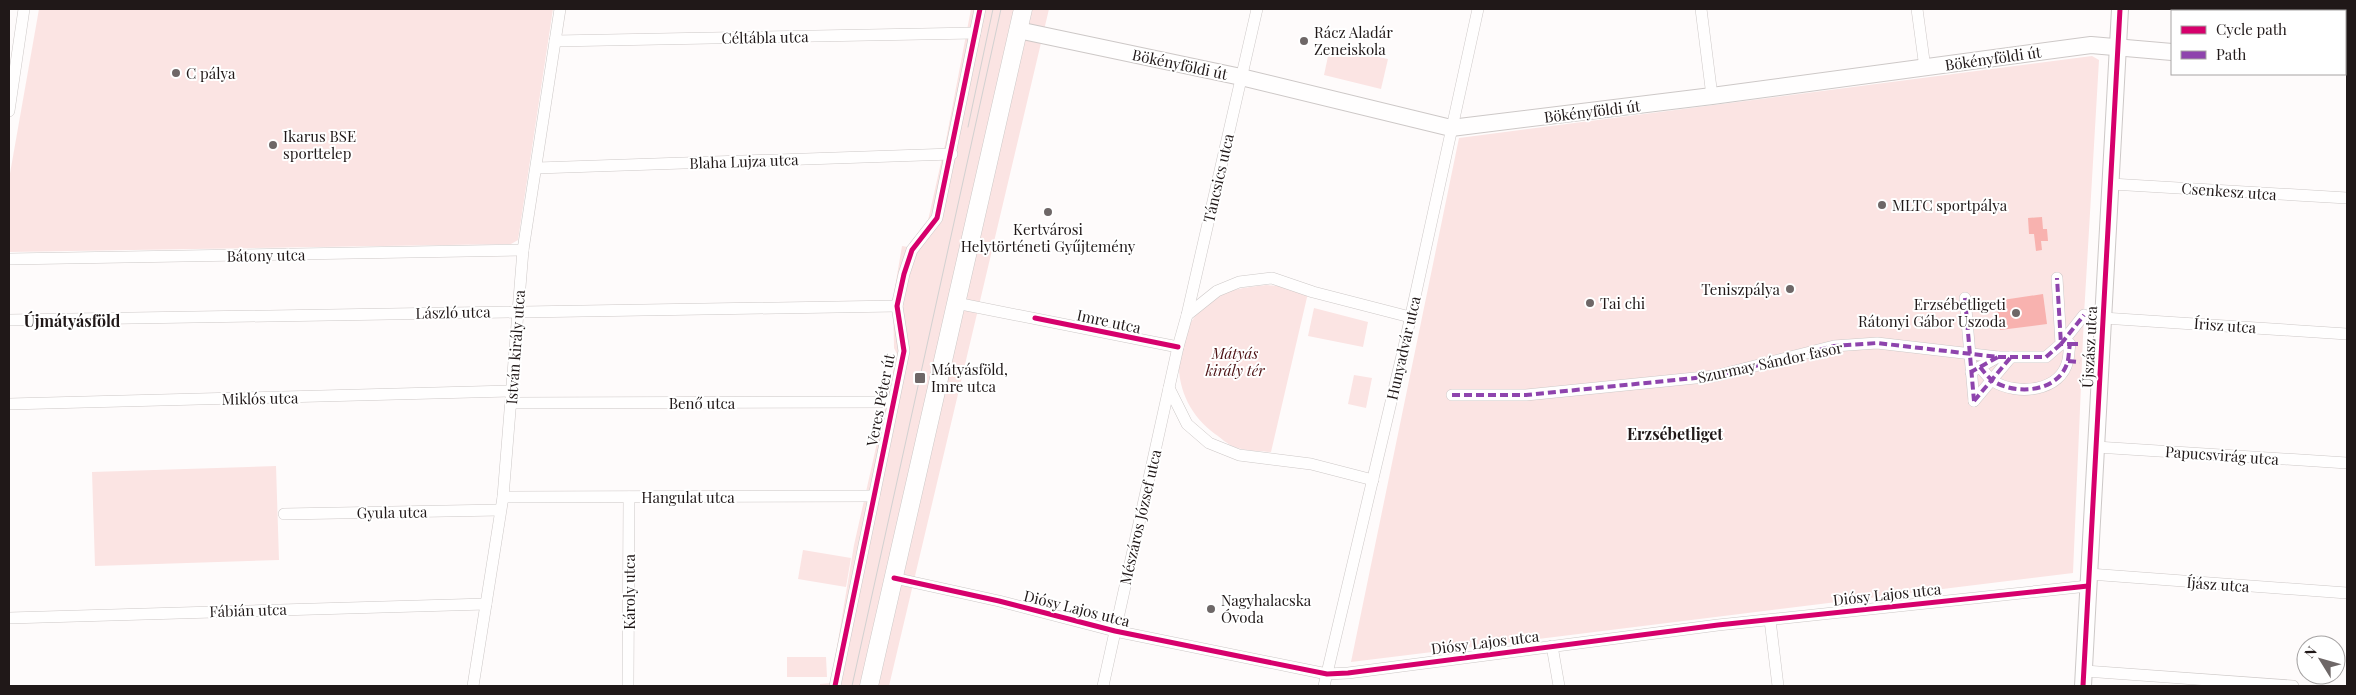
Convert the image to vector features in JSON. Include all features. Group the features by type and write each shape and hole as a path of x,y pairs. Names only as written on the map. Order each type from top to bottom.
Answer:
{"main road":[{"path":"869,686 1023,9"}],"street":[{"path":"9,111 24,9"},
{"name":"István király utca","path":"474,686 503,497 523,250 560,9"},
{"name":"Veres Péter út","path":"835,686 904,351 897,306 912,250 937,218 952,154 980,9"},
{"name":"Táncsics utca","path":"1178,347 1257,9"},
{"name":"Hunyadvár utca","path":"1324,686 1410,318 1478,9"},
{"path":"1701,9 1712,96"},
{"path":"1917,9 1925,68"},
{"name":"Újszász utca","path":"2084,679 2120,9"},
{"name":"Bökényföldi út","path":"1018,30 1241,77 1451,128 1712,96 2091,45 2171,52"},
{"name":"Céltábla utca","path":"555,41 975,33"},
{"name":"Blaha Lujza utca","path":"537,168 952,154"},
{"name":"Csenkesz utca","path":"2111,184 2347,198"},
{"name":"Bátony utca","path":"9,259 523,250"},
{"path":"1187,315 1217,291 1239,282 1272,278 1313,292 1410,318"},
{"path":"1976,369 1992,380 2010,388 2031,390 2042,387 2058,376 2074,361 2065,344 2056,278"},
{"path":"1965,298 1969,353 1976,369 1974,401 2011,357"},
{"name":"Imre utca","path":"956,303 1178,347"},
{"name":"László utca","path":"9,320 518,310 897,306"},
{"path":"2065,344 2084,315"},
{"name":"Írisz utca","path":"2103,318 2347,334"},
{"name":"Szurmay Sándor fasor","path":"1452,395 1526,395 1715,376 1751,365 1842,345 1877,343 1998,357 2046,357 2065,344"},
{"path":"2065,344 2082,344"},
{"name":"Mészáros József utca","path":"1103,686 1178,347"},
{"path":"1976,369 1998,357"},
{"path":"1169,388 1187,424 1209,443 1239,455 1311,464 1373,480"},
{"name":"Miklós utca","path":"9,404 512,392"},
{"name":"Benő utca","path":"512,404 893,402"},
{"name":"Papucsvirág utca","path":"2096,447 2347,462"},
{"name":"Hangulat utca","path":"503,497 874,496"},
{"name":"Károly utca","path":"628,686 629,497"},
{"name":"Gyula utca","path":"284,514 500,510"},
{"name":"Diósy Lajos utca","path":"894,578 999,601 1114,631 1327,674 2088,580"},
{"name":"Íjász utca","path":"2088,580 2347,593"},
{"name":"Fábián utca","path":"9,618 486,604"},
{"path":"1770,620 1778,686"},
{"path":"1552,646 1559,686"},
{"path":"2084,679 2293,686"}],"green space":[{"name":"Ikarus BSE sporttelep","path":"39,9 553,9 518,240 511,244 9,252 9,179"},
{"path":"971,9 1049,9 889,686 820,686 820,684 831,683 854,545 897,354 894,348 893,299 902,246 908,247 927,225 946,140"},
{"path":"1330,47 1388,59 1381,89 1324,75"},
{"path":"2092,56 2099,60 2084,315 2073,573 1351,662 1459,138"},
{"name":"Mátyás király tér","path":"1266,285 1289,287 1308,293 1271,452 1234,447 1215,434 1200,420 1189,404 1182,386 1179,368 1180,349 1186,331 1196,314 1211,300 1223,293"},
{"path":"1314,308 1368,322 1363,347 1308,336"},
{"path":"1354,375 1372,378 1366,408 1348,404"},
{"path":"276,466 279,560 95,566 92,472"},
{"path":"803,550 851,558 846,587 798,579"},
{"path":"787,657 826,657 827,677 787,677"}],"shaded area":[{"path":"2042,217 2043,229 2047,229 2048,241 2041,241 2042,250 2036,251 2034,234 2029,234 2028,218"},
{"path":"2043,294 2047,324 2000,330 1996,301"}],"tram line":[{"path":"968,127 993,9"},
{"path":"852,686 1001,9"}],"marked path":[{"path":"1998,357 2046,357 2061,344 2057,278"},
{"path":"1965,298 1974,401"},
{"path":"2061,344 2084,315"},
{"path":"1452,395 1526,395 1715,376 1834,346 1877,343 1998,357 1971,372"},
{"path":"1980,367 1993,381 2014,389 2037,388 2048,385 2064,371 2068,360 2070,344 2061,344"},
{"path":"2070,344 2082,344"},
{"path":"1974,401 2011,357"},
{"path":"2068,361 2080,362"}],"cycle path":[{"path":"835,686 904,351 897,306 904,274 912,250 937,218 980,9"},
{"path":"2083,686 2120,9"},
{"path":"1035,318 1178,347"},
{"path":"894,578 999,601 1115,631 1327,674 1348,673 1718,625 2088,586"}],"place":[{"name":"Rácz Aladár Zeneiskola","path":"1304,41"},
{"name":"C pálya","path":"176,73"},
{"name":"Ikarus BSE sporttelep","path":"273,145"},
{"name":"MLTC sportpálya","path":"1882,205"},
{"name":"Kertvárosi Helytörténeti Gyűjtemény","path":"1048,212"},
{"name":"Teniszpálya","path":"1790,289"},
{"name":"Tai chi","path":"1590,303"},
{"name":"Erzsébetligeti Rátonyi Gábor Uszoda","path":"2016,313"},
{"name":"Mátyásföld, Imre utca","path":"920,378"},
{"name":"Nagyhalacska Óvoda","path":"1211,609"}],"district":[{"name":"Újmátyásföld","path":"72,320"},
{"name":"Erzsébetliget","path":"1675,433"}]}
